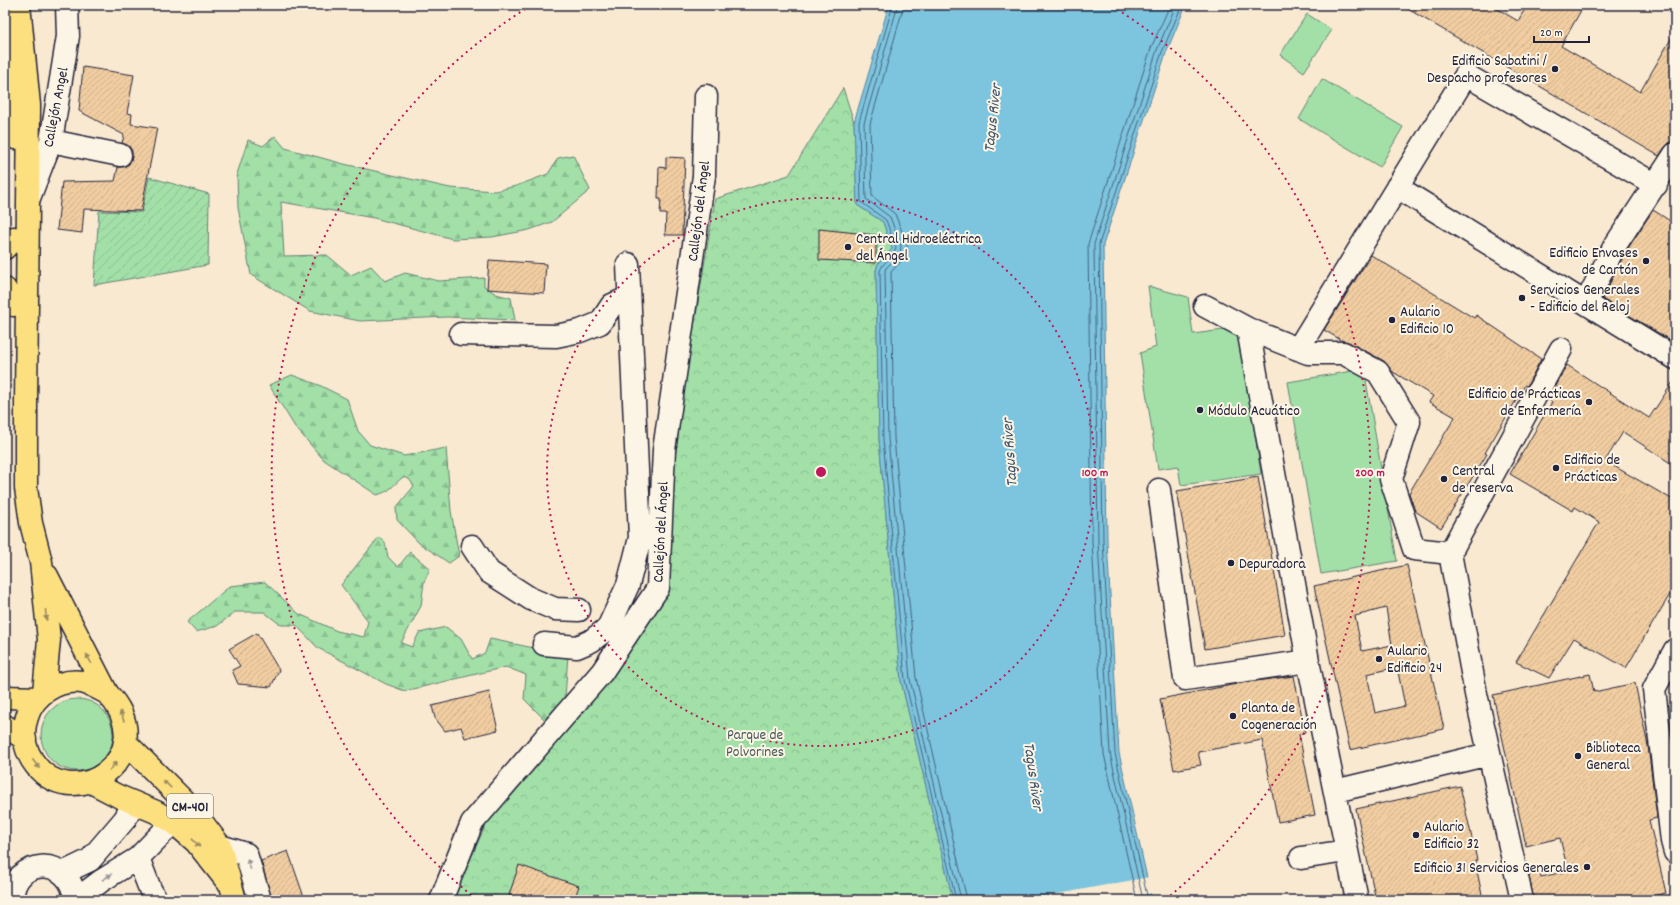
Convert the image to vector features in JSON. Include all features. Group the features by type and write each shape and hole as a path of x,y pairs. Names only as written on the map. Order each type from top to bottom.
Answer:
{"main road":[{"path":"19,5 29,105 26,488"},
{"path":"5,18 15,132 9,243 11,426 26,488 31,523 41,562 49,640 41,695"},
{"path":"41,562 107,693"},
{"name":"CM-401","path":"69,682 82,682 95,686 107,693 116,703 123,715 126,728 125,742 121,755 113,767 103,776 91,782 76,784 61,782 48,776 36,766 28,754 24,740 25,724 29,710 41,695 56,686 69,682"},
{"name":"CM-401","path":"5,697 41,695"},
{"path":"5,726 24,740"},
{"name":"CM-401","path":"125,742 192,809 220,846 233,893"},
{"name":"CM-401","path":"91,782 156,812 173,822 196,842 233,893"}],"street":[{"name":"Callejón Angel","path":"29,198 51,141 68,36 67,5"},
{"path":"1298,350 1466,74 1656,185"},
{"name":"Callejón del Ángel","path":"441,900 472,823 602,672 658,588 664,450 704,176 706,96"},
{"path":"51,141 120,155"},
{"path":"1586,303 1614,247 1675,154"},
{"path":"1397,187 1675,358"},
{"path":"544,644 577,647 591,640 608,628 628,585 640,538 628,298 628,264"},
{"path":"461,334 556,336 580,331 600,323 612,305 628,298"},
{"path":"1205,306 1248,329 1308,354 1343,353 1378,372 1409,422 1391,479 1414,549 1450,552"},
{"path":"1248,329 1308,662 1357,900"},
{"path":"1522,900 1474,684 1450,552 1561,349"},
{"path":"1159,490 1185,679 1308,662"},
{"path":"472,546 489,572 531,599 555,609 579,610"},
{"path":"1675,650 1654,689 1672,841 1675,852"},
{"path":"1335,791 1489,754"},
{"path":"63,873 90,860 121,824 134,803"},
{"path":"75,900 101,881 138,858 173,822"},
{"path":"220,846 246,854 260,900"},
{"path":"1301,858 1346,851"},
{"path":"138,858 156,900"},
{"path":"13,900 14,888 18,879 26,872 45,866 54,868 63,873 70,881 74,890 75,900"}],"green space":[{"path":"1307,14 1332,30 1304,72 1280,55"},
{"path":"1322,79 1403,127 1380,167 1299,119"},
{"name":"Parque de Polvorines","path":"843,88 854,122 857,205 883,222 892,249 878,264 876,270 879,439 901,681 953,900 452,900 491,813 666,588 675,458 687,370 715,199 789,175"},
{"path":"275,136 285,148 344,164 450,188 495,191 516,186 548,174 558,158 573,155 590,190 552,222 529,230 492,237 453,239 374,218 281,202 284,256 327,255 351,275 371,266 385,281 405,273 439,281 484,278 484,286 496,294 511,298 515,320 447,317 360,321 310,311 251,275 238,208 237,174 248,140 263,146"},
{"path":"149,177 209,194 208,265 94,285 99,211 142,212"},
{"name":"Módulo Acuático","path":"1148,286 1188,297 1193,334 1239,328 1261,474 1181,485 1178,466 1158,469 1140,353 1156,347"},
{"path":"1364,369 1397,561 1321,574 1288,382"},
{"path":"292,375 319,385 347,399 358,431 370,445 404,456 446,448 451,511 459,556 449,563 419,543 397,520 396,508 414,486 409,479 403,477 388,490 377,495 324,460 295,427 269,385"},
{"path":"379,537 385,542 388,557 398,567 410,552 430,569 424,582 421,606 401,643 412,647 419,633 446,627 461,639 472,659 485,653 490,639 568,655 565,698 548,723 524,699 526,675 506,667 405,691 386,684 318,648 296,625 281,625 264,612 235,612 217,626 196,632 187,622 230,586 265,582 299,614 337,631 364,637 368,621 341,585"},
{"path":"77,699 97,705 107,715 113,735 107,755 97,765 77,771 57,765 47,755 41,735 47,715 57,705"}],"water":[{"name":"Tagus River","path":"889,5 1186,5 1166,53 1103,245 1107,541 1119,753 1152,900 953,900 901,681 879,439 876,270 878,264 892,249 883,222 857,205 854,122"}],"pier":[{"path":"1149,877 1153,893 1115,900 1026,900"}],"building":[{"name":"Edificio Sabatini / Despacho profesores","path":"1401,5 1491,5 1518,21 1527,5 1584,5 1561,46 1640,92 1675,32 1675,142 1669,143 1659,156"},
{"path":"83,67 134,75 127,113 132,114 131,124 157,128 141,211 84,209 82,233 57,230 62,182 115,181 118,167 124,167 129,164 132,157 132,151 129,146 122,143 124,135 79,111"},
{"path":"666,157 685,158 682,235 665,235 666,214 660,214 661,199 658,199 659,167 666,168"},
{"name":"Edificio Envases de Cartón","path":"1653,210 1675,224 1675,343 1602,299 1625,253"},
{"name":"Central Hidroeléctrica del Ángel","path":"819,229 876,235 876,263 819,260"},
{"path":"1371,255 1474,318 1476,315 1541,359 1527,386 1525,385 1485,453 1487,454 1441,528 1415,511 1409,493 1455,417 1429,402 1433,396 1393,372 1384,361 1324,330"},
{"path":"489,260 546,264 544,293 487,289"},
{"path":"1567,365 1649,418 1675,379 1675,466 1623,432 1605,461 1675,501 1675,586 1626,668 1574,638 1549,678 1516,662 1599,522 1575,507 1573,511 1510,474 1552,402 1548,399"},
{"name":"Depuradora","path":"1258,477 1285,635 1205,649 1177,491"},
{"name":"Aulario Edificio 24","path":"1407,565 1444,729 1350,750 1314,586","holes":["1386,608 1392,645 1362,651 1355,616","1397,667 1405,706 1375,713 1367,674"]},
{"path":"257,633 279,670 271,687 238,684 232,670 240,666 229,649"},
{"name":"Biblioteca General","path":"1590,674 1594,692 1635,683 1648,746 1657,818 1649,820 1666,893 1636,900 1534,900 1528,872 1539,870 1541,877 1568,871 1560,838 1526,846 1493,695"},
{"name":"Planta de Cogeneración","path":"1294,676 1305,732 1299,734 1315,815 1278,822 1262,740 1198,752 1201,765 1174,770 1160,699 1242,683"},
{"path":"489,692 498,730 465,738 461,727 445,731 435,718 432,706"},
{"name":"Aulario Edificio 32","path":"1460,786 1477,860 1475,861 1483,900 1376,900 1356,809"},
{"path":"288,851 305,900 272,900 261,861"},
{"path":"519,865 579,886 574,900 524,900 509,895"}],"place":[{"name":"Edificio Sabatini / Despacho profesores","path":"1555,69"},
{"name":"Central Hidroeléctrica del Ángel","path":"848,247"},
{"name":"Edificio Envases de Cartón","path":"1646,261"},
{"name":"Servicios Generales - Edificio del Reloj","path":"1522,298"},
{"name":"Aulario Edificio 10","path":"1392,320"},
{"name":"Edificio de Prácticas de Enfermería","path":"1589,402"},
{"name":"Módulo Acuático","path":"1200,410"},
{"name":"Edificio de Prácticas","path":"1556,468"},
{"name":"Central de reserva","path":"1444,479"},
{"name":"Depuradora","path":"1231,563"},
{"name":"Aulario Edificio 24","path":"1379,659"},
{"name":"Planta de Cogeneración","path":"1233,716"},
{"name":"Biblioteca General","path":"1578,756"},
{"name":"Aulario Edificio 32","path":"1416,835"},
{"name":"Edificio 31 Servicios Generales","path":"1587,867"}]}
